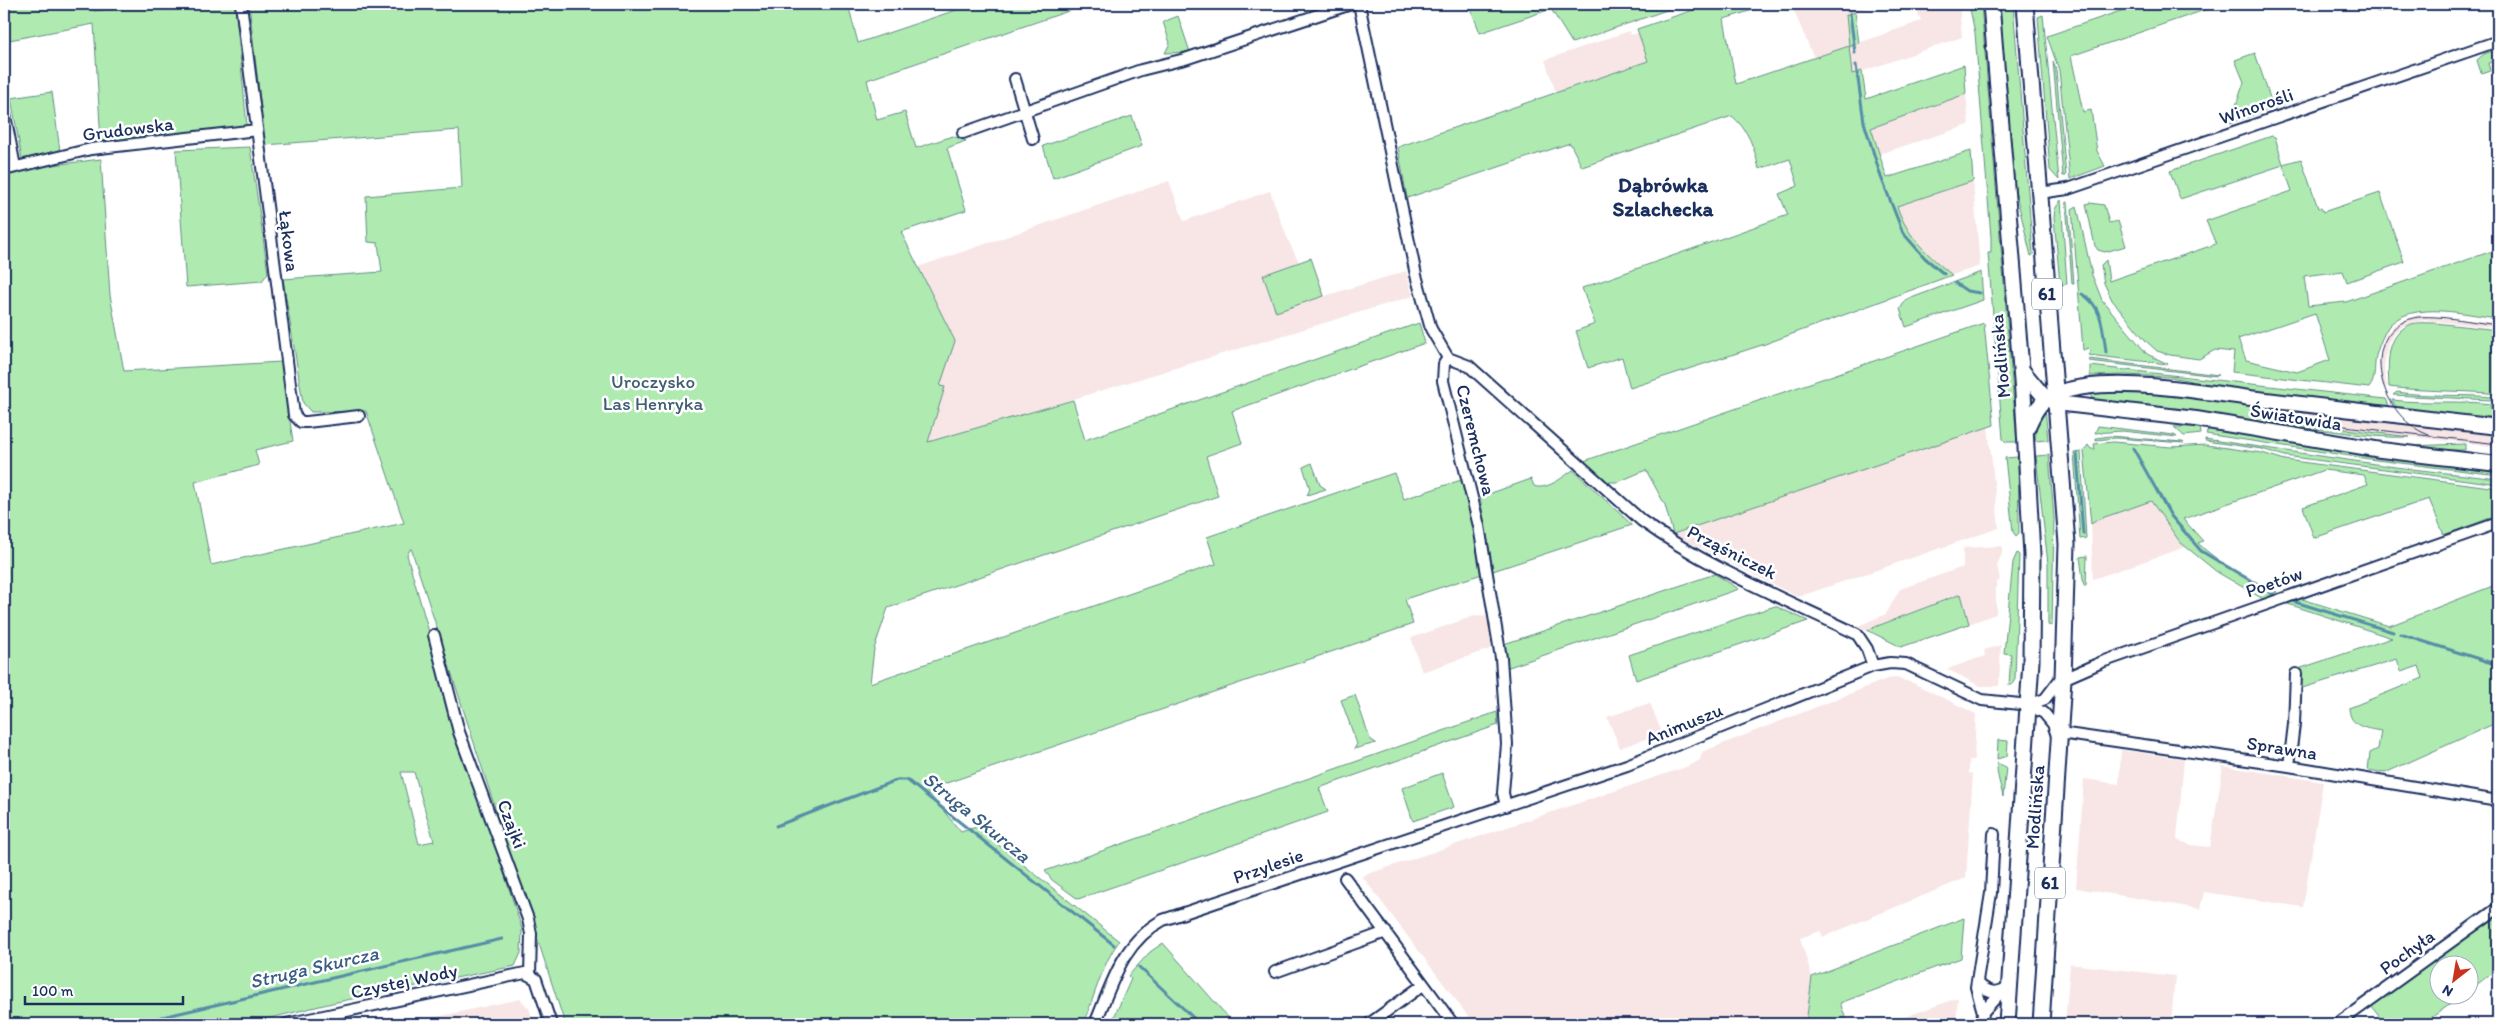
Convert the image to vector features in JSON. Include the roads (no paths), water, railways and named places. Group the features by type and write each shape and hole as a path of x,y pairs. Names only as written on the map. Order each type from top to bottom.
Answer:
{"main road":[{"name":"Modlińska","path":"1991,4 2026,431 2032,555 2029,706 2006,989 2007,1024"},
{"name":"Modlińska","path":"2025,4 2053,363 2053,399 2059,435 2067,544 2064,674 2041,1024"}],"street":[{"name":"Łąkowa","path":"241,4 294,415 301,422 360,416"},
{"path":"962,133 1141,70 1185,59 1351,4"},
{"path":"1359,4 1416,275 1434,337 1448,358"},
{"name":"Winorośli","path":"2483,45 2498,35"},
{"name":"Winorośli","path":"2039,194 2068,189 2498,41"},
{"path":"1016,78 1033,139"},
{"path":"4,110 15,167"},
{"name":"Grudowska","path":"4,170 91,149 257,130"},
{"name":"Prząśniczek","path":"1448,358 1468,366 1649,526 1693,554 1856,634 1867,650 1873,666"},
{"name":"Czeremchowa","path":"1448,358 1444,364 1443,381 1479,526 1501,658 1507,744 1503,793 1506,806"},
{"name":"Światowida","path":"2053,363 2062,379 2073,385 2087,388 2150,387 2498,427"},
{"path":"2021,369 2053,399 2036,411 2026,431"},
{"name":"Światowida","path":"2053,399 2087,388"},
{"name":"Światowida","path":"2053,399 2088,408 2196,420 2381,450 2498,464"},
{"path":"2059,435 2061,427 2069,415 2076,410 2088,408"},
{"name":"Poetów","path":"2064,674 2498,523"},
{"name":"Czajki","path":"434,635 460,732 528,919 531,934 530,975"},
{"path":"1873,666 1890,663 1906,664 1982,700 2029,706"},
{"name":"Animuszu","path":"1506,806 1627,765 1873,666"},
{"name":"Modlińska","path":"2029,706 2045,699 2064,674"},
{"path":"2289,766 2294,724 2296,674"},
{"name":"Modlińska","path":"2029,706 2044,713 2060,737"},
{"name":"Sprawna","path":"2060,737 2289,766 2498,801"},
{"name":"Przylesie","path":"1095,1024 1123,958 1132,944 1147,929 1163,920 1506,806"},
{"name":"Modlińska","path":"1982,1024 1983,1012 1976,987 1991,893 1994,834"},
{"path":"1345,878 1453,1024"},
{"name":"Pochyła","path":"2337,1024 2498,908"},
{"path":"1275,972 1386,932"},
{"name":"Czystej Wody","path":"286,1024 520,974 530,975"},
{"path":"530,975 538,984 551,1024"},
{"path":"1977,982 1984,989 1992,992 2006,989"},
{"path":"1369,1024 1423,985"},
{"path":"1983,1012 2006,989"}],"waterway":[{"path":"1850,13 1855,53"},
{"path":"1856,65 1864,122 1881,177 1903,233 1925,258 1944,274"},
{"path":"1955,283 1967,291 1980,293"},
{"path":"2082,294 2089,299 2098,312 2103,328 2106,352"},
{"path":"2133,448 2171,516 2201,551 2273,594"},
{"path":"2077,454 2083,534"},
{"path":"2295,602 2393,632"},
{"path":"2400,634 2498,665"},
{"name":"Struga Skurcza","path":"776,826 897,780 907,780 1114,945"},
{"name":"Struga Skurcza","path":"132,1024 502,939"},
{"name":"Struga Skurcza","path":"1139,967 1200,1024"}],"tram line":[{"path":"2437,437 2418,430 2403,418 2390,401 2383,382 2380,363 2383,345 2393,329 2410,319 2418,317 2440,317 2498,325"},
{"path":"2284,419 2498,444"}],"district":[{"name":"Dąbrówka Szlachecka","path":"1663,196"}],"park label":[{"name":"Uroczysko Las Henryka","path":"653,392"}]}
